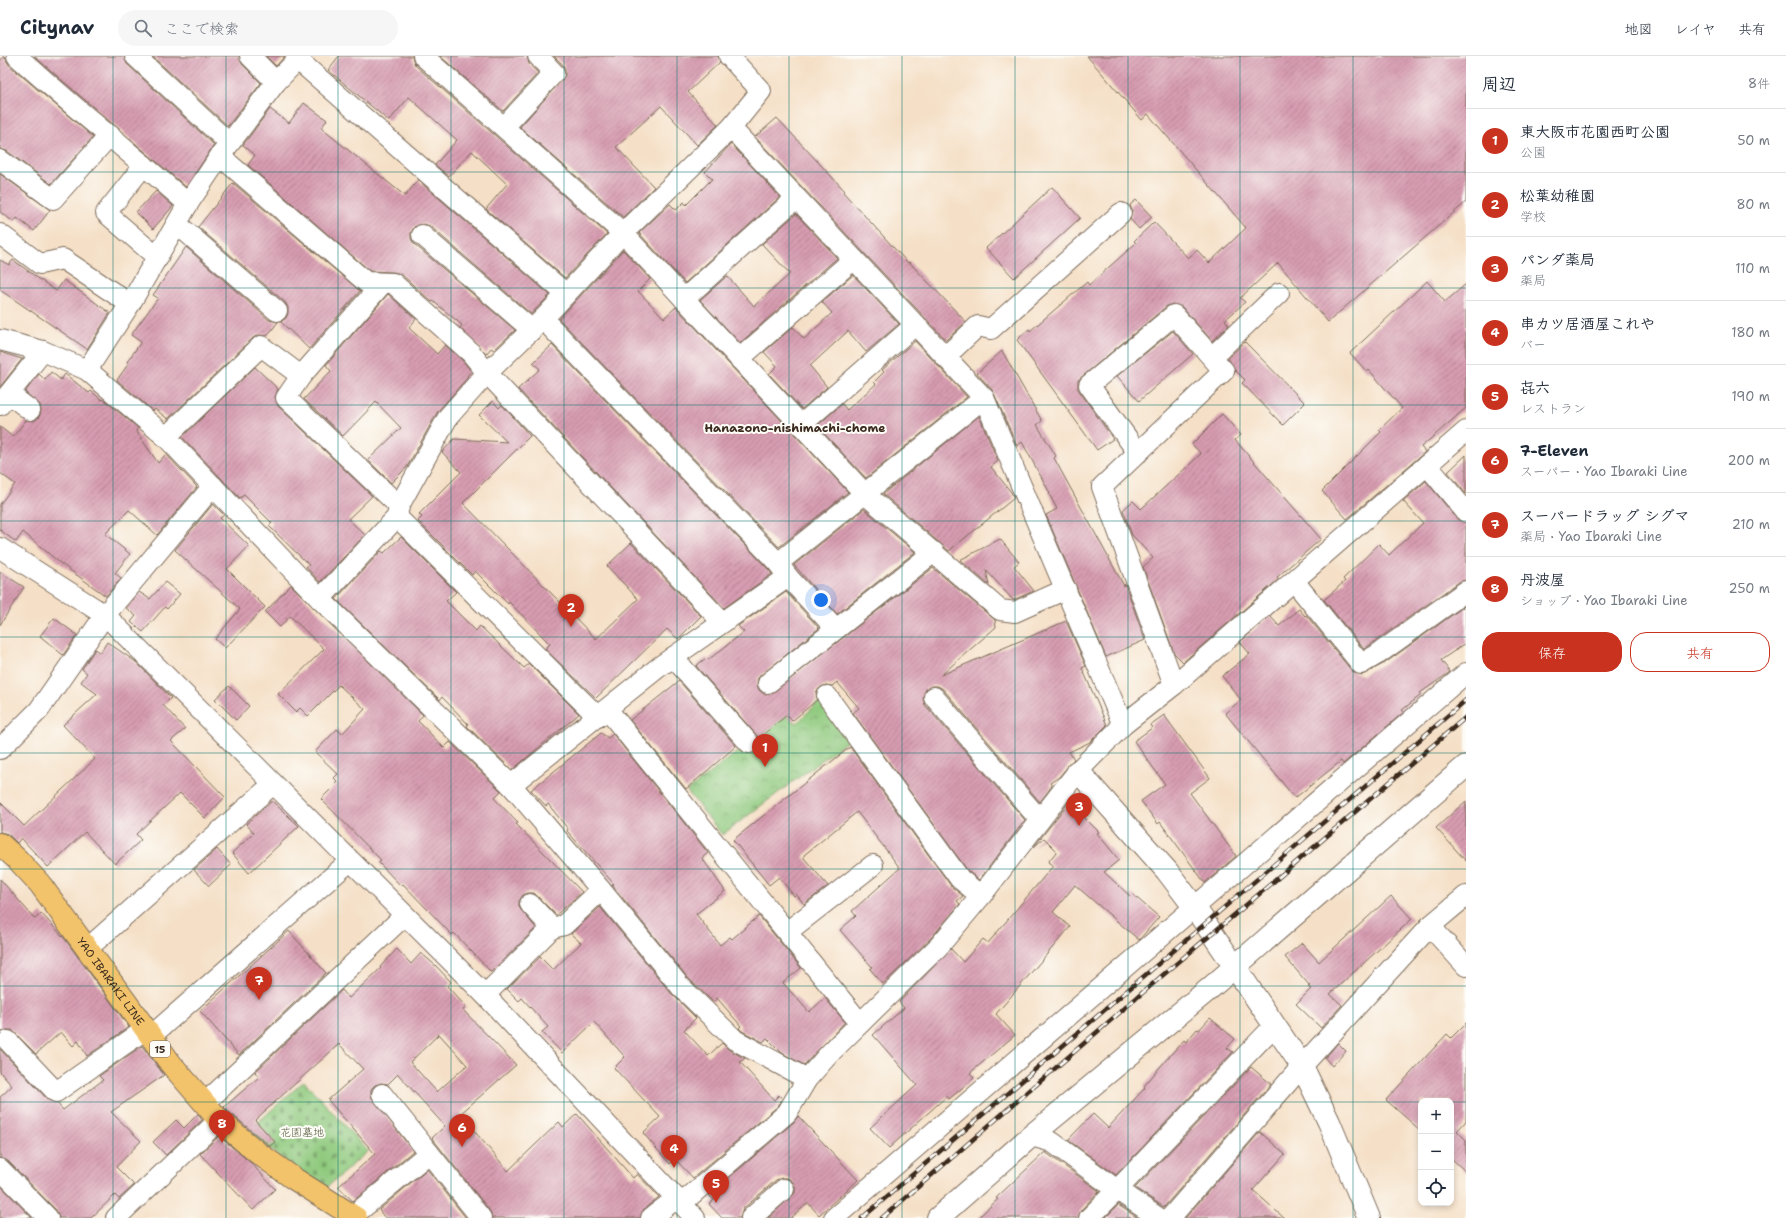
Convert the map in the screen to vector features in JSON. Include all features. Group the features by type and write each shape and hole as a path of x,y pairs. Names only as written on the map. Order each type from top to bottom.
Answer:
{"main road":[{"name":"YAO IBARAKI LINE","path":"0,844 18,860 40,884 171,1064 219,1120 264,1157 355,1217"}],"street":[{"path":"18,56 75,108 110,135 188,204"},
{"path":"135,56 225,150 366,282 394,283 471,353 487,373 722,622"},
{"path":"250,56 276,82"},
{"path":"423,56 623,233 865,494 1000,610 1015,612 1066,589"},
{"path":"504,127 554,73 538,56"},
{"path":"320,599 398,511 448,417 487,373 538,324 623,233 731,128 761,91 728,56"},
{"path":"87,370 158,258 188,204 225,150 276,82 300,58 566,294"},
{"path":"731,128 984,398 1123,725"},
{"path":"0,160 53,199 110,135"},
{"path":"144,165 106,213 158,258"},
{"path":"684,299 796,198"},
{"path":"945,357 978,326 991,329 1121,213"},
{"path":"177,224 277,311"},
{"path":"0,234 40,264 63,259 130,304"},
{"path":"422,235 538,324 783,570 836,629"},
{"path":"740,359 854,259"},
{"path":"383,282 301,376 286,398 602,713 787,932 860,1024"},
{"path":"1212,357 1279,293"},
{"path":"1138,453 1089,385 1174,314 1224,371 1138,453 1102,487 1174,685"},
{"path":"801,425 915,325"},
{"path":"0,340 43,351 87,370 166,437 320,599 511,786 601,890 680,986 735,1040 807,1079"},
{"path":"166,437 261,346 301,376"},
{"path":"30,410 4,399 43,351"},
{"path":"511,786 673,657 722,622 783,570 865,494 984,398"},
{"path":"651,1218 685,1206 787,1113 807,1079 939,946 981,896 1078,771 1123,725 1174,685 1466,431"},
{"path":"1426,465 1466,512"},
{"path":"0,749 39,710 105,615 213,486"},
{"path":"0,548 105,615 484,995 685,1206"},
{"path":"768,683 934,552"},
{"path":"1294,581 1361,664 1378,654 1466,591"},
{"path":"673,657 749,743"},
{"path":"834,1218 1466,673"},
{"path":"827,696 960,879 981,896"},
{"path":"934,697 1040,820"},
{"path":"938,1218 1031,1136 1208,990 1466,766"},
{"path":"1078,771 1167,871 1195,908 1302,1066 1329,1122 1369,1218"},
{"path":"87,949 273,784"},
{"path":"8,1041 56,1092 148,1033 350,861"},
{"path":"787,932 873,865"},
{"path":"484,995 552,928 564,925 601,890"},
{"path":"1170,1218 1302,1066 1430,926 1466,896"},
{"path":"530,904 552,928"},
{"path":"205,1103 404,916"},
{"path":"1430,926 1466,966"},
{"path":"1089,1218 1274,1026"},
{"path":"382,1094 481,1218"},
{"path":"116,1218 219,1120"},
{"path":"1031,1136 1052,1142 1117,1190 1160,1218"},
{"path":"355,1217 429,1153"},
{"path":"0,1169 48,1218"},
{"path":"751,1218 784,1189"}],"green space":[{"path":"821,699 850,739 722,835 687,791 749,743 786,710 796,724"},
{"name":"花園墓地","path":"304,1081 368,1151 325,1189 246,1133"}],"building":[{"path":"4,56 9,65 93,137 51,184 7,151 0,149 0,61"},
{"path":"34,56 124,56 127,64 214,145 186,187"},
{"path":"152,56 239,56 242,64 261,83 228,126"},
{"path":"266,56 285,56 276,66"},
{"path":"339,56 412,56 415,65 607,234 565,278 486,209 507,184 472,151 449,176 435,165 457,140 409,97 389,121 328,70"},
{"path":"440,56 527,56 529,64 538,73 503,111"},
{"path":"554,56 718,56 720,62 688,92 718,125 697,145 661,106 616,147 654,187 623,217 520,127 565,76 563,65"},
{"path":"1087,56 1466,56 1466,202 1328,322 1278,263 1240,298 1245,302 1225,320 1229,325 1212,341 1182,307 1172,304 1167,306 1078,380 1078,389 1113,439 1097,450 1017,340 1029,329 1030,331 1087,282 1089,285 1136,243 1134,241 1154,222 1188,258 1197,250 1209,263 1246,228 1148,114 1142,120"},
{"path":"304,103 327,120 321,128 405,196 418,180 550,295 531,314 430,226 424,224 414,227 411,233 411,239 414,244 515,330 494,350 491,348 486,354 460,328 462,325 433,301 432,302 401,274 393,272 370,271 248,165 255,155 243,145 270,109 289,123"},
{"path":"777,118 845,191 843,192 894,248 966,322 946,340 755,137"},
{"path":"731,144 780,197 685,283 639,233 670,204 676,210 684,202 686,205 712,179 705,172"},
{"path":"0,174 50,210 34,231 17,218 14,222 0,212"},
{"path":"233,183 360,291 309,349 281,322 286,318 288,313 288,307 285,302 198,227"},
{"path":"1052,187 1080,218 1014,278 986,248"},
{"path":"156,191 173,206 153,229 136,212"},
{"path":"1136,200 1152,217 1139,229 1130,219 1132,211 1130,205"},
{"path":"796,214 837,258 740,343 700,300 727,276 754,306 790,274 762,244"},
{"path":"186,247 269,320 278,322 267,336 258,335 253,338 168,419 155,409 153,411 117,380 141,342 131,335 158,298 153,295"},
{"path":"623,250 650,279 638,291 664,318 676,307 848,492 779,547 559,319"},
{"path":"0,260 9,265 13,260 56,291 64,280 110,313 87,349 0,290"},
{"path":"853,275 899,324 866,352 848,331 810,366 827,387 802,409 769,374 777,366 764,352 793,327 804,339 832,313 822,302"},
{"path":"1427,281 1445,302 1466,284 1466,408 1421,447 1425,452 1347,519 1322,491 1381,432 1379,430 1402,408 1369,370 1367,372 1350,353"},
{"path":"388,294 416,319 409,328 437,354 445,345 463,361 471,371 467,376 468,377 438,411 407,467 391,483 368,460 401,428 376,402 343,436 304,399 331,371 326,365"},
{"path":"1173,331 1193,354 1139,401 1117,376"},
{"path":"915,341 967,397 866,478 817,426 842,404 847,410 876,384 874,382 884,372 882,370"},
{"path":"1245,342 1305,403 1283,425 1242,383 1245,380 1235,370 1228,358"},
{"path":"552,345 772,574 724,608 518,389 540,369 533,363"},
{"path":"1002,351 1042,421 1037,425 1056,456 1054,458 1124,586 1125,584 1145,640 1106,657 1046,515 1057,509 1049,494 1050,493 1022,442 1017,446 993,391 977,373"},
{"path":"0,352 22,359 0,387"},
{"path":"255,367 278,389 275,397 278,406 372,496 348,519 365,535 320,582 306,567 309,565 269,526 272,523 244,495 240,498 182,437"},
{"path":"51,372 61,380 65,374 89,393 91,391 102,400 103,399 138,428 136,431 158,463 166,454 197,487 157,535 129,510 105,534 130,554 115,573 121,578 106,596 60,563 23,532 16,542 0,530 0,504 15,484 0,473 0,427 13,437 26,420 34,421 39,417 41,411 40,405 25,392 39,374 45,380"},
{"path":"493,401 499,408 502,405 530,436 463,503 596,639 638,599 607,566 631,543 701,616 678,639 667,629 596,698 545,649 550,644 509,602 508,604 475,571 472,575 418,521 422,517 419,514 461,472 442,452 454,439 507,442 479,415"},
{"path":"1222,414 1241,435 1235,440 1321,539 1277,577 1279,579 1183,662 1174,653 1143,567 1153,558 1132,535 1123,510 1133,501 1141,509 1201,454 1192,444"},
{"path":"979,416 998,461 991,467 1014,498 949,551 883,494"},
{"path":"1466,455 1466,494 1448,472"},
{"path":"1426,481 1457,519 1466,523 1466,580 1459,582 1364,649 1324,600 1345,581 1343,579 1379,544 1389,555 1423,523 1403,501"},
{"path":"213,504 224,515 220,518 249,546 227,569 265,607 225,648 215,639 240,609 175,550"},
{"path":"864,509 915,552 837,614 794,565"},
{"path":"401,537 456,592 446,601 476,631 480,626 524,668 529,664 579,714 512,770 467,726 468,724 442,697 440,700 336,599 381,551 384,553"},
{"path":"1000,539 1019,562 1014,566 1034,591 1013,600 986,570 989,585 960,560"},
{"path":"933,568 995,620 996,627 941,675 1066,621 1086,666 1082,668 1107,725 1090,742 1069,752 1074,759 1059,777 1050,783 1052,786 1040,802 943,689 938,686 932,686 926,689 923,699 925,705 1025,820 979,880 968,871 853,713 859,708 837,682 832,686 826,685 821,687 816,692 817,700 792,721 787,715 759,738 696,666 706,658 708,660 744,632 738,626 786,592 819,628 758,678 757,684 759,690 764,694 770,694"},
{"path":"0,572 24,587 0,625"},
{"path":"165,582 180,594 167,609 165,607 143,632 131,622 136,616 126,608 139,592 150,599"},
{"path":"291,585 423,715 418,721 444,748 450,742 501,791 494,798 518,823 516,824 582,892 556,915 534,893 523,895 519,901 519,907 536,928 491,972 454,933 452,935 403,884 401,886 379,863 381,860 321,799 338,782 334,778 338,774 315,752 337,729 342,734 365,709 339,685 308,716 300,708 296,712 278,694 324,649 290,616 280,627 265,612"},
{"path":"1466,605 1466,643 1441,660 1450,672 1420,693 1421,695 1402,710 1404,712 1343,764 1341,761 1295,798 1225,713 1241,700 1222,676 1250,654 1240,642 1270,616 1279,626 1299,609 1305,616 1306,615 1352,671 1362,675 1385,663"},
{"path":"54,618 77,635 63,655 40,636"},
{"path":"107,642 136,662 171,698 163,705 185,729 171,741 225,797 205,818 180,793 136,834 141,840 115,864 85,832 48,867 21,838 17,843 8,834 0,832 0,802 24,826 95,759 63,725 97,694 81,682 87,673 82,669 95,649 100,653"},
{"path":"679,681 736,746 686,789 630,720"},
{"path":"229,686 249,706 236,720 215,699"},
{"path":"1164,715 1210,778 1190,793 1236,856 1205,883 1160,822 1158,824 1141,801 1165,784 1134,741 1152,728 1150,725"},
{"path":"601,733 608,738 613,734 708,853 702,858 725,891 696,914 720,945 730,937 732,939 759,916 801,968 783,983 809,1012 825,998 845,1022 804,1065 782,1053 767,1038 763,1042 742,1031 739,1028 741,1026 717,998 713,1002 688,978 612,885 614,884 567,831 568,829 548,804 546,806 531,790"},
{"path":"850,747 951,886 963,896 957,901 960,904 931,938 883,984 870,969 872,967 840,930 856,916 852,911 900,868 857,812 804,855 804,858 828,886 804,904 796,894 794,896 779,877 769,885 733,840"},
{"path":"272,801 299,826 249,873 232,853 254,833 246,824"},
{"path":"1466,801 1466,861 1436,828"},
{"path":"1069,802 1099,832 1097,833 1119,860 1104,872 1130,896 1132,894 1159,917 1139,940 1075,885 1053,912 1070,927 996,1014 1015,1035 970,1073 974,1078 949,1099 947,1096 889,1148 870,1128 917,1085 873,1035 904,1008 899,1002 951,949 963,962 983,939 988,943 1053,866 1048,862 1057,851 1044,838 1033,848"},
{"path":"217,849 231,865 209,886 194,870"},
{"path":"0,879 35,919 41,913 64,938 129,1027 87,1056 78,1041 73,1046 61,1032 36,1054 12,1030 6,1030 0,1033"},
{"path":"1391,896 1412,919 1330,994 1342,1005 1321,1028 1296,1004 1311,989 1285,957 1302,943 1319,962"},
{"path":"600,907 671,993 696,1018 684,1030 708,1056 722,1043 729,1050 745,1058 740,1062 774,1100 779,1095 782,1099 778,1106 693,1178 675,1159 670,1164 643,1133 660,1117 614,1068 625,1057 594,1022 562,1053 542,1032 548,1027 522,998 519,1001 507,989 540,957 553,970 581,943 571,934"},
{"path":"289,931 326,973 239,1055 200,1011"},
{"path":"397,949 411,964 421,953 451,982 447,986 466,1007 463,1010 516,1065 460,1114 508,1171 559,1122 563,1127 577,1114 633,1178 637,1174 659,1197 644,1209 640,1218 492,1218 490,1211 432,1138 445,1126 398,1074 388,1084 381,1083 375,1085 371,1089 371,1096 413,1151 353,1201 338,1187 375,1154 328,1100 363,1069 339,1044 255,1120 275,1142 270,1146 224,1107 259,1077 255,1072 342,990 349,998 381,968 380,967","holes":["439,1034 467,1065 437,1092 410,1062"]},
{"path":"1210,1018 1235,1039 1227,1048 1233,1052 1116,1175 1068,1140 1093,1114 1108,1128 1145,1088 1144,1086 1184,1040 1186,1042 1197,1029 1199,1030"},
{"path":"1466,1023 1466,1121 1457,1131 1466,1140 1466,1172 1454,1161 1454,1098 1418,1098 1418,1128 1386,1100 1447,1034 1451,1038"},
{"path":"1338,1043 1346,1051 1332,1066 1325,1058"},
{"path":"142,1046 164,1075 111,1112 141,1141 116,1167 134,1185 119,1199 115,1195 91,1218 59,1218 56,1210 8,1161 0,1158 0,1097 12,1086 0,1072 0,1049 48,1100 57,1103 63,1110 103,1080 99,1076"},
{"path":"1251,1067 1271,1084 1164,1207 1135,1188"},
{"path":"198,1114 202,1120 166,1155 153,1142 176,1120 184,1128"},
{"path":"798,1116 858,1180 819,1215 808,1203 791,1218 768,1218 795,1193 793,1182 788,1178 782,1178 776,1180 743,1209 740,1218 722,1218 709,1204 714,1200 709,1195 794,1122"},
{"path":"1260,1132 1285,1154 1253,1190 1284,1218 1185,1218"},
{"path":"219,1136 251,1163 275,1189 253,1210 200,1154"},
{"path":"1045,1152 1099,1191 1081,1210 1078,1218 978,1218 998,1199 996,1198"},
{"path":"427,1169 466,1218 385,1218 379,1210"},
{"path":"0,1185 32,1218 0,1218"},
{"path":"1118,1205 1138,1218 1105,1218"}],"railway":[{"path":"862,1218 1466,700"},
{"path":"882,1218 1163,975 1466,717"}],"place":[{"name":"松葉幼稚園","path":"571,627"},
{"name":"東大阪市花園西町公園","path":"765,767"},
{"name":"パンダ薬局","path":"1079,826"},
{"name":"スーパードラッグ シグマ","path":"259,1000"},
{"name":"丹波屋","path":"222,1143"},
{"name":"7-Eleven","path":"462,1147"},
{"name":"串カツ居酒屋これや","path":"674,1168"},
{"name":"㐂六","path":"716,1203"}],"district":[{"name":"Hanazono-nishimachi-chome","path":"795,428"}]}
